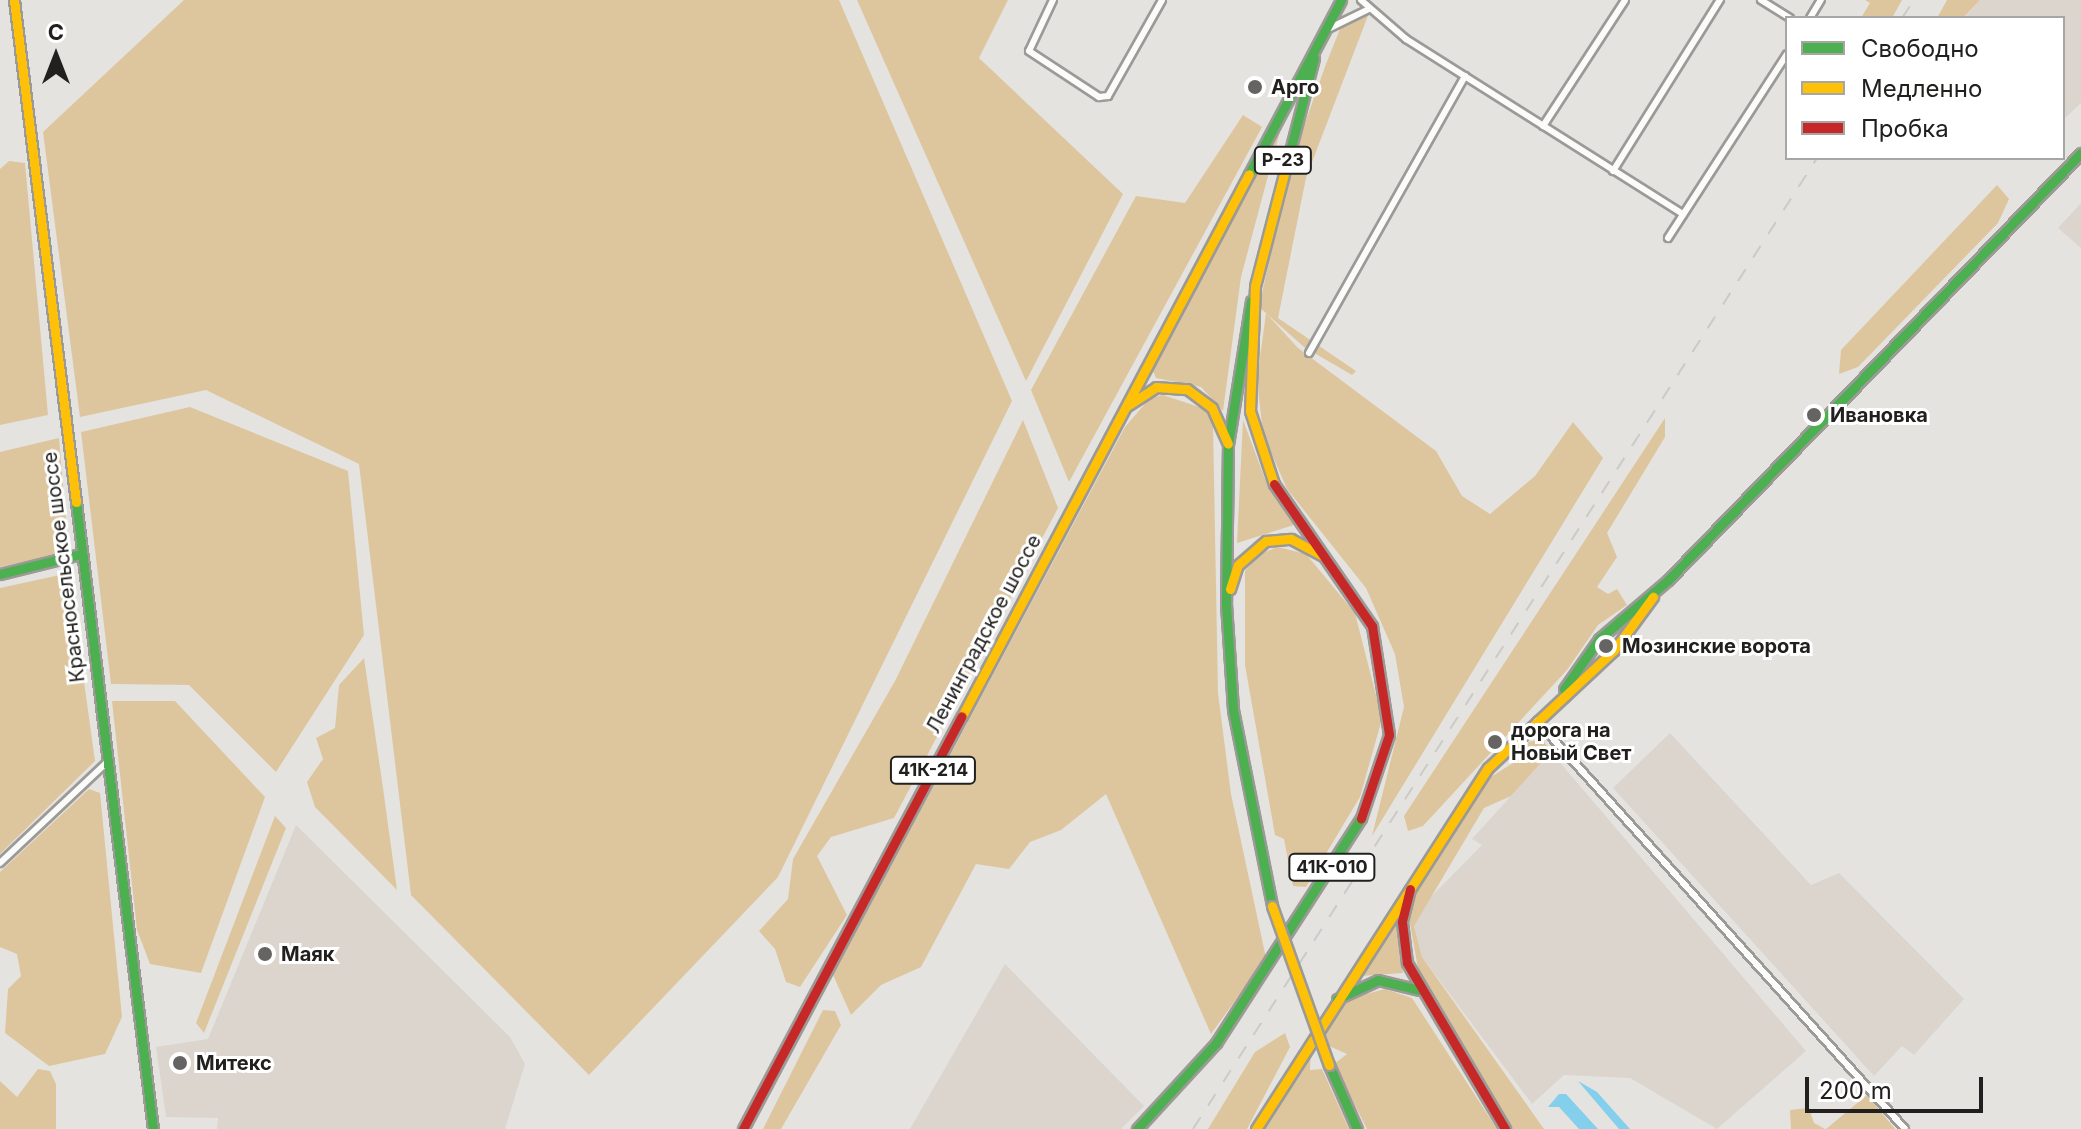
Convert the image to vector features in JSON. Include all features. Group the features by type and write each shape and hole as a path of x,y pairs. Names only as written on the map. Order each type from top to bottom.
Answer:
{"main road":[{"name":"Красносельское шоссе","path":"14,0 153,1129"},
{"name":"Р-23","path":"1341,0 1321,37 1285,150 1255,286 1228,444 1226,604 1233,710 1272,906 1329,1065 1357,1129"},
{"name":"41К-214","path":"1122,411 1321,37"},
{"name":"41К-010","path":"1564,689 1590,651 1610,629 1662,586 2081,153"},
{"path":"1255,286 1255,437 1274,484 1328,559"},
{"name":"41К-214","path":"1122,411 1156,387 1187,389 1212,408 1228,444"},
{"name":"Ленинградское шоссе","path":"743,1129 1122,411"},
{"path":"1226,604 1238,565 1266,541 1291,539 1328,559"},
{"path":"0,574 81,554"},
{"name":"41К-010","path":"1137,1129 1216,1043 1356,832 1377,785 1389,735 1381,655 1357,596 1328,559"},
{"name":"41К-010","path":"1332,1003 1488,768 1564,689 1600,663 1622,640 1662,586"},
{"path":"1610,629 1622,640"},
{"path":"1590,651 1600,663"},
{"path":"1417,872 1402,932 1419,990 1505,1129"},
{"path":"1256,1129 1332,1003 1378,980 1419,990"}],"street":[{"path":"1053,0 1029,51 1099,97 1108,96 1162,0"},
{"path":"1361,0 1369,9 1465,76 1683,214"},
{"path":"1543,126 1625,0"},
{"path":"1613,171 1720,0"},
{"path":"1761,0 1787,16"},
{"path":"1321,37 1345,15 1369,9"},
{"path":"1668,238 1785,57"},
{"path":"1309,353 1465,76"},
{"path":"1534,719 1905,1129"},
{"path":"0,863 107,762"}],"shaded area":[{"path":"184,0 839,0 1012,401 778,877 589,1075 411,895 359,464 206,390 80,417 43,132"},
{"path":"857,0 1008,0 979,58 1123,194 1026,381"},
{"path":"1865,0 1902,0 1893,16 1862,16 1870,3"},
{"path":"1947,0 1980,0 1965,16 1938,16"},
{"path":"1980,0 2081,0 2081,103 2065,118 2065,16 1966,16"},
{"path":"1369,13 1306,178 1278,318 1356,371 1352,375 1304,347 1259,307 1291,162 1326,64 1342,24"},
{"path":"1243,115 1262,127 1069,482 1031,390 1136,196 1185,203"},
{"path":"1283,120 1241,277 1223,411 1201,387 1156,378 1153,371"},
{"path":"9,161 25,163 48,415 0,425 0,169"},
{"path":"1997,185 2009,199 1998,223 1858,367 1839,374 1841,350"},
{"path":"2081,203 2081,248 2058,228"},
{"path":"1266,313 1298,348 1436,451 1462,496 1490,514 1535,476 1573,422 1603,458 1372,836 1404,707 1395,654 1366,588 1287,489 1263,434 1257,379"},
{"path":"1163,395 1205,409 1213,424 1218,693 1231,794 1266,958 1211,1034 1106,794 1061,830 1030,842 1009,869 976,864 921,967 881,985 851,1015 833,975 1125,427 1150,398"},
{"path":"190,407 348,471 364,635 276,772 189,685 111,684 81,432"},
{"path":"1665,418 1665,437 1607,533 1617,557 1597,587 1608,594 1617,589 1627,605 1598,625 1567,670 1423,826 1408,831 1404,816"},
{"path":"1023,420 1058,508 894,818 831,837 817,856 847,915 800,987 786,982 775,949 759,931 788,899 793,859 895,681"},
{"path":"1243,420 1265,479 1294,525 1237,543"},
{"path":"59,438 69,552 0,567 0,452"},
{"path":"1278,547 1306,554 1355,613 1382,719 1360,797 1306,887 1293,886 1284,839 1275,835 1245,665 1245,571 1260,554"},
{"path":"69,573 95,761 0,854 0,588"},
{"path":"364,658 397,890 315,807 307,782 323,759 316,738 335,728 339,685"},
{"path":"112,701 175,701 265,797 201,973 150,964 137,930"},
{"path":"1670,733 1811,885 1839,873 1964,999 1914,1055 1902,1046 1874,1076 1613,788"},
{"path":"1543,740 1551,752 1511,796 1484,808 1414,926 1422,957 1544,1129 1513,1129 1419,974 1409,918 1416,890 1486,780 1521,758 1527,742"},
{"path":"1551,752 1806,1051 1717,1129 1630,1078 1564,1075 1532,1104 1422,957 1414,926 1419,909 1482,845 1472,839"},
{"path":"89,789 100,793 122,1017 105,1054 49,1066 5,1033 8,989 21,976 17,954 0,947 0,872"},
{"path":"275,816 286,828 204,1033 196,1023"},
{"path":"296,825 510,1037 525,1064 505,1129 217,1129 218,1118 166,1117 156,1047 208,1039"},
{"path":"1395,917 1403,973 1356,974"},
{"path":"1005,964 1144,1106 1121,1129 910,1129"},
{"path":"1385,989 1412,998 1497,1129 1367,1129 1334,1064 1347,1054 1329,1046 1322,1028 1344,1000"},
{"path":"823,1010 835,1011 841,1025 781,1129 763,1129"},
{"path":"1285,1033 1290,1047 1247,1129 1208,1129 1255,1052"},
{"path":"1311,1042 1310,1070 1322,1069 1349,1129 1262,1129"},
{"path":"38,1069 50,1071 56,1084 56,1129 0,1129 0,1081 17,1097"},
{"path":"1867,1095 1895,1129 1826,1129"},
{"path":"1809,1108 1814,1123 1825,1129 1791,1129 1790,1110"}],"water":[{"path":"1578,1081 1597,1092 1630,1129 1619,1129"},
{"path":"1559,1094 1566,1094 1598,1129 1579,1129 1559,1107 1548,1107"}],"railway":[{"path":"1903,16 1914,0"},
{"path":"1193,1129 1816,160"}],"traffic: fast":[{"path":"1249,174 1341,0"},
{"path":"1289,155 1314,58"},
{"path":"1564,689 1599,639 1668,580 2081,153"},
{"path":"1251,301 1228,444 1226,604 1233,710 1272,906"},
{"path":"76,502 153,1129"},
{"path":"0,574 81,554"},
{"path":"1137,1129 1216,1043 1361,818"},
{"path":"1337,999 1378,980 1419,990"},
{"path":"1329,1065 1357,1129"}],"traffic: slow":[{"path":"14,0 76,502"},
{"path":"1274,484 1250,411 1255,286 1289,155"},
{"path":"962,716 1249,174"},
{"path":"1127,406 1156,387 1187,389 1212,408 1228,444"},
{"path":"1230,589 1238,565 1266,541 1291,539 1323,556"},
{"path":"1256,1129 1488,768 1614,650 1653,597"},
{"path":"1272,906 1329,1065"}],"traffic: jam":[{"path":"1274,484 1372,626 1389,735 1361,818"},
{"path":"743,1129 962,716"},
{"path":"1410,889 1402,922 1407,963 1505,1129"}],"place":[{"name":"Арго","path":"1255,87"},
{"name":"Ивановка","path":"1814,415"},
{"name":"Мозинские ворота","path":"1606,646"},
{"name":"дорога на Новый Свет","path":"1495,742"},
{"name":"Маяк","path":"265,954"},
{"name":"Митекс","path":"180,1063"}]}
